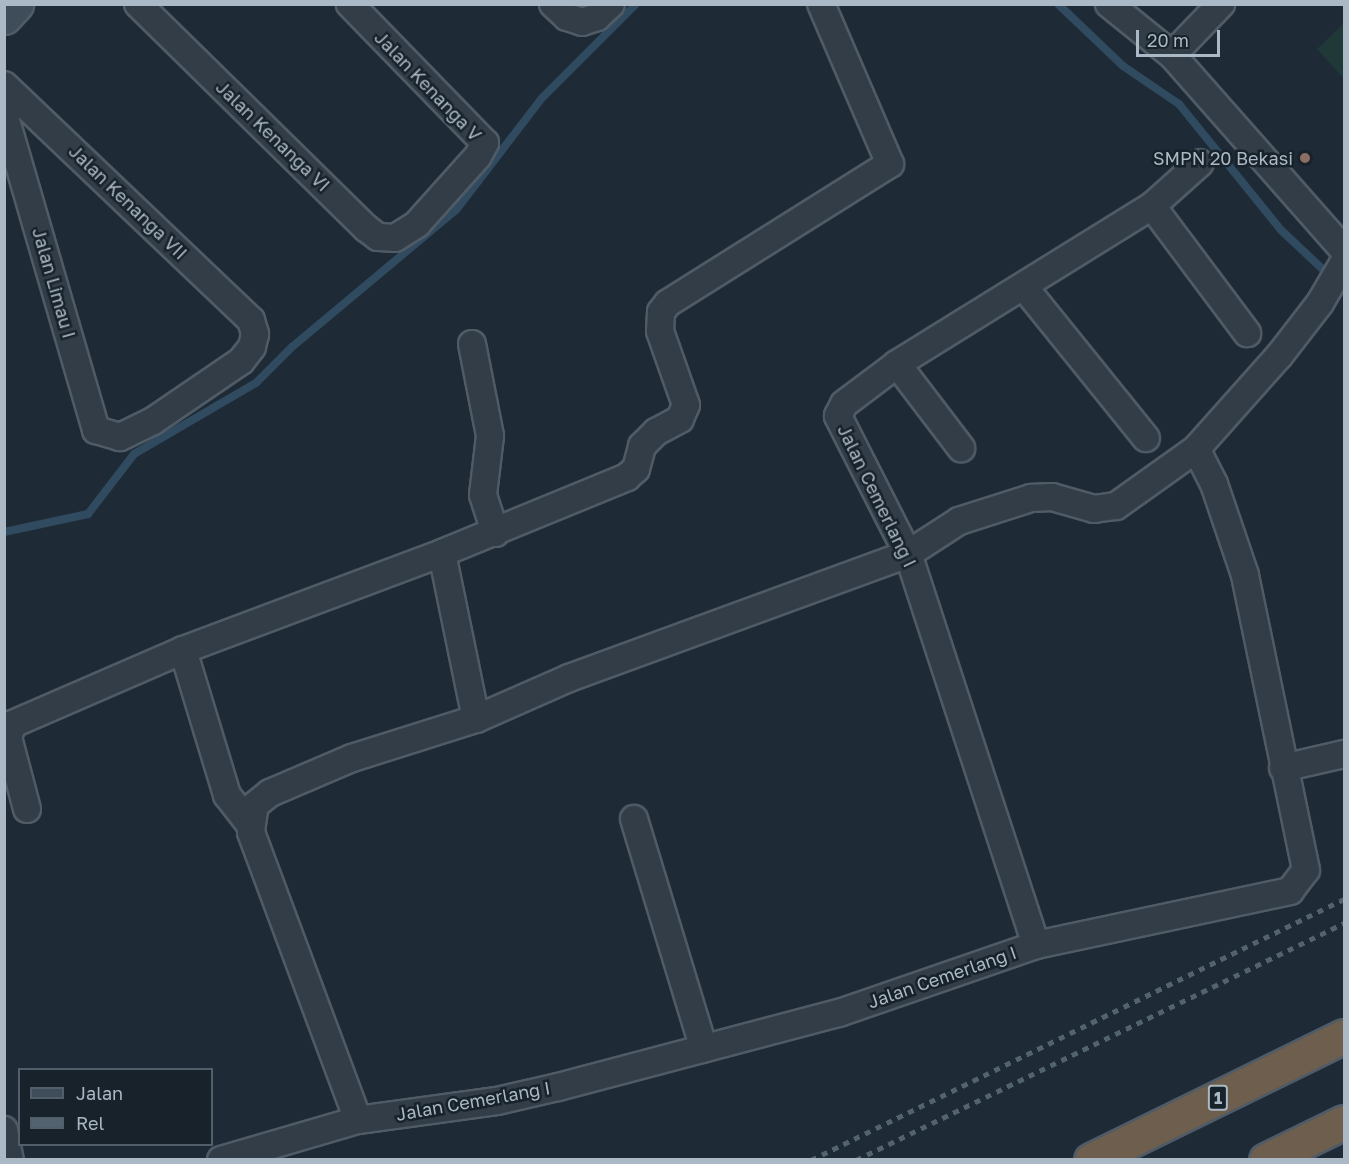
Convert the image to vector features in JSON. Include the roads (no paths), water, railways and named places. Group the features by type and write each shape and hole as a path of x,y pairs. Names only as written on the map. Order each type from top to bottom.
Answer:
{"highway":[{"name":"1","path":"1091,1160 1344,1036"},
{"path":"1266,1160 1344,1122"}],"street":[{"path":"4,17 16,4"},
{"name":"Jalan Kenanga VI","path":"138,4 378,237 395,238 417,224"},
{"name":"Jalan Kenanga V","path":"350,4 484,143 478,156 417,224"},
{"path":"553,4 567,17 582,22 604,11"},
{"path":"27,809 8,737 13,724 183,650 495,533 627,477 636,469 642,446 656,432 680,419 686,405 660,331 661,312 668,303 890,164 821,4"},
{"path":"250,824 255,805 293,782 352,758 476,718 569,678 908,554 959,521 1031,498 1052,497 1094,509 1116,506 1196,448 1247,395 1320,303 1343,261 1172,55 1109,4"},
{"path":"1172,55 1221,4"},
{"name":"Jalan Kenanga VII","path":"4,85 251,320 255,334 252,347 241,361 153,421 120,437"},
{"name":"Jalan Limau I","path":"4,112 96,430 120,437"},
{"name":"Jalan Cemerlang I","path":"221,1160 265,1154 358,1120 497,1101 705,1049 839,1013 1036,945 908,554 838,416 844,404 897,364 1152,206 1200,163"},
{"path":"1152,206 1247,333"},
{"path":"1024,287 1146,438"},
{"path":"472,344 490,436 483,495 495,533"},
{"path":"897,364 961,448"},
{"path":"1036,945 1290,891 1306,870 1283,768 1245,575 1214,484 1196,448"},
{"path":"442,553 476,718"},
{"path":"183,650 226,795 250,824 358,1120"},
{"path":"1283,768 1344,754"},
{"path":"634,819 705,1049"},
{"path":"4,1130 10,1160"}],"waterway":[{"path":"4,532 88,514 134,454 256,383 292,347 456,210 542,98 636,4"},
{"path":"1058,4 1123,66 1179,104 1281,230 1332,278"}],"railway":[{"path":"811,1160 1344,899"},
{"path":"856,1160 1344,923"}],"place":[{"name":"SMPN 20 Bekasi","path":"1305,158"}]}
